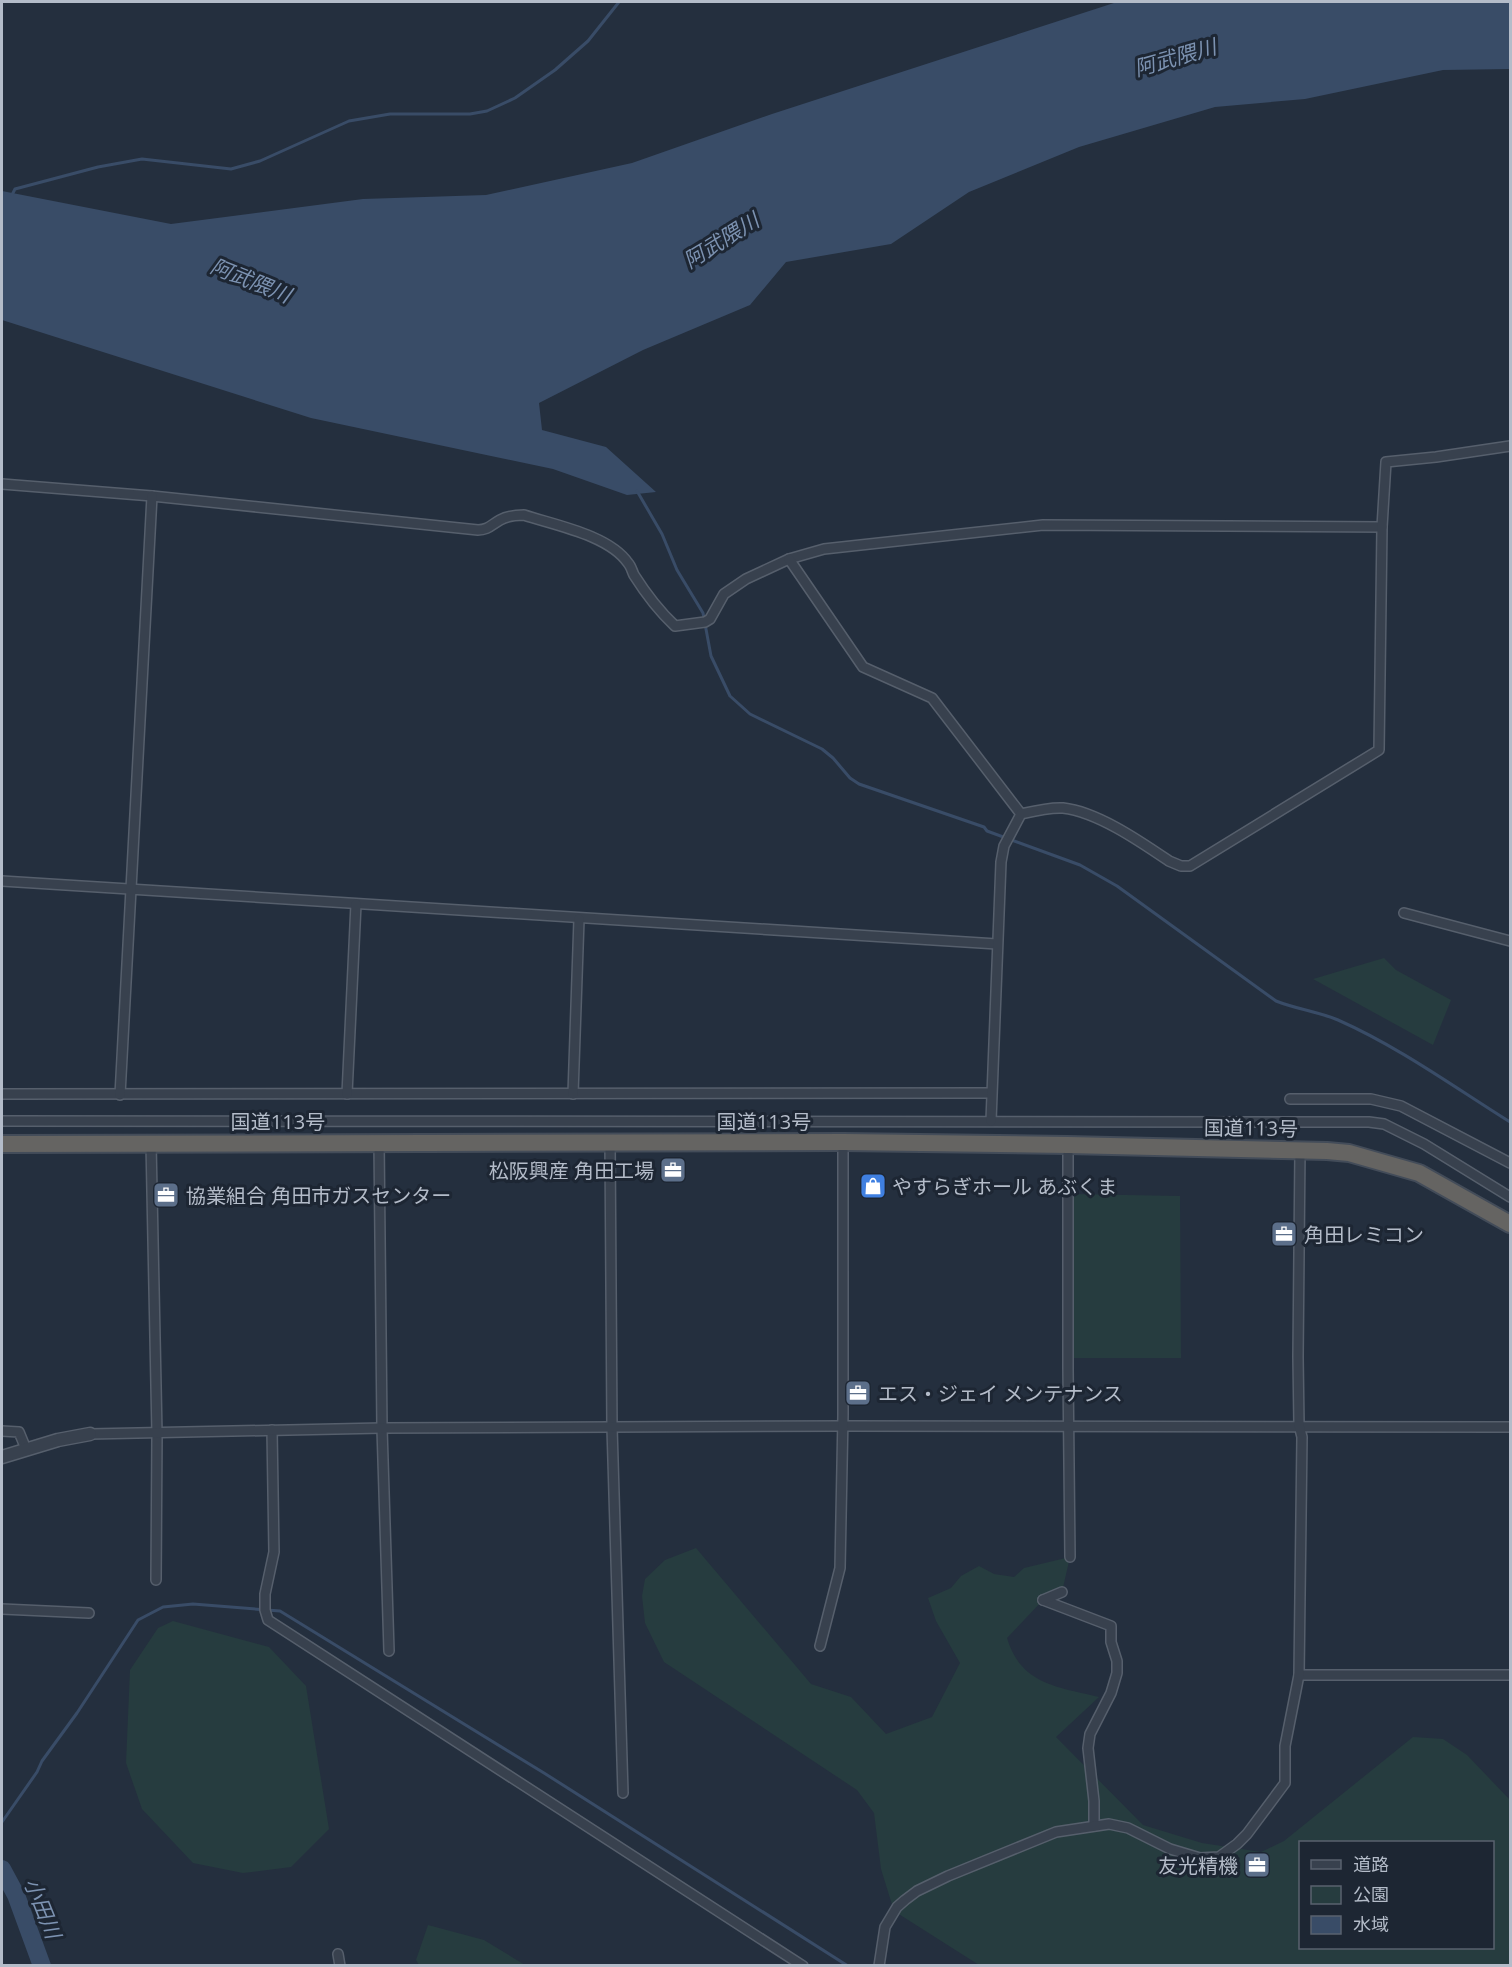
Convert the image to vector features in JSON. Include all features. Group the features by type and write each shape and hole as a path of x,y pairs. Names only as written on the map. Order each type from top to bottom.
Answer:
{"highway":[{"name":"国道113号","path":"2,1144 843,1142 1300,1150 1349,1153 1419,1173 1510,1224"}],"street":[{"path":"1021,814 1061,808 1076,811 1105,822 1169,861 1181,866 1190,866 1379,750 1382,527 1386,462 1510,446"},
{"path":"2,484 152,496 478,530 486,530 501,519 513,515 524,515 597,539 616,550 628,562 633,574 658,610 675,626 705,622 710,619 724,594 746,579 789,559 824,549 1043,525 1382,527"},
{"path":"120,1095 152,496"},
{"path":"789,559 864,667 932,698 1021,814"},
{"path":"991,1121 1001,862 1004,846 1021,814"},
{"path":"2,881 997,944"},
{"path":"347,1094 356,904"},
{"path":"1404,913 1510,941"},
{"path":"573,1094 579,919"},
{"path":"2,1094 991,1093"},
{"path":"1290,1099 1371,1099 1401,1106 1510,1163"},
{"path":"2,1121 991,1121 1384,1124 1424,1144 1510,1197"},
{"path":"379,1142 382,1428 389,1651"},
{"path":"610,1142 612,1427 623,1793"},
{"path":"820,1646 840,1568 843,1142"},
{"path":"151,1143 157,1434 156,1580"},
{"path":"1068,1145 1070,1557"},
{"path":"879,1965 885,1927 897,1907 917,1891 1056,1832 1109,1824 1128,1828 1170,1849 1200,1858 1219,1857 1237,1844 1275,1799 1285,1783 1285,1746 1299,1676 1302,1437 1299,1425 1300,1150"},
{"path":"2,1457 58,1440 90,1434 272,1430 842,1425 1510,1427"},
{"path":"272,1430 274,1552 265,1594 265,1610 268,1620 803,1965"},
{"path":"2,1431 20,1432 26,1449"},
{"path":"1062,1592 1042,1600 1112,1626 1111,1642 1117,1661 1117,1673 1111,1693 1090,1734 1088,1749 1094,1801 1094,1826"},
{"path":"2,1609 89,1613"},
{"path":"1299,1676 1510,1676"},
{"path":"338,1954 340,1965"}],"green space":[{"path":"1384,958 1396,970 1451,1000 1433,1045 1313,979"},
{"path":"1073,1194 1180,1196 1181,1358 1074,1358"},
{"path":"696,1548 811,1684 851,1697 886,1734 932,1717 960,1663 936,1621 928,1598 951,1588 961,1576 979,1566 994,1574 1014,1577 1024,1568 1070,1557 1062,1592 1043,1600 1007,1638 1013,1654 1031,1675 1056,1686 1099,1697 1056,1737 1143,1825 1202,1843 1261,1852 1284,1841 1413,1737 1443,1739 1467,1755 1510,1800 1510,1965 979,1965 894,1911 881,1869 874,1813 857,1790 664,1662 645,1623 642,1596 645,1579 665,1560"},
{"path":"173,1621 269,1647 306,1686 329,1829 291,1867 243,1873 193,1863 142,1809 126,1763 130,1670 158,1628"},
{"path":"428,1925 484,1940 525,1965 419,1965 416,1960"}],"water":[{"name":"阿武隈川","path":"1117,2 1510,2 1510,69 1443,70 1305,99 1215,107 1079,147 969,192 891,244 786,262 750,305 643,350 539,403 542,430 606,447 656,492 627,495 553,469 311,418 2,320 2,191 171,224 363,199 486,195 632,163 772,114"}],"waterway":[{"path":"12,195 15,189 98,167 142,159 231,169 260,161 349,121 390,114 470,114 487,111 515,98 555,70 588,41 619,2"},
{"path":"637,491 662,534 677,570 703,613 711,656 730,696 750,714 822,749 850,778 859,784 984,827 987,831 1080,865 1117,886 1276,1001 1331,1017 1361,1031 1404,1055 1510,1122"},
{"path":"2,1822 138,1620 163,1607 193,1604 280,1611 544,1773 848,1966"},
{"name":"小田川","path":"2,1869 16,1895 42,1966"}],"place":[{"name":"松阪興産 角田工場","path":"673,1170"},
{"name":"やすらぎホール あぶくま","path":"873,1186"},
{"name":"協業組合 角田市ガスセンター","path":"166,1195"},
{"name":"角田レミコン","path":"1284,1234"},
{"name":"エス・ジェイ メンテナンス","path":"858,1393"},
{"name":"友光精機","path":"1257,1865"}]}
